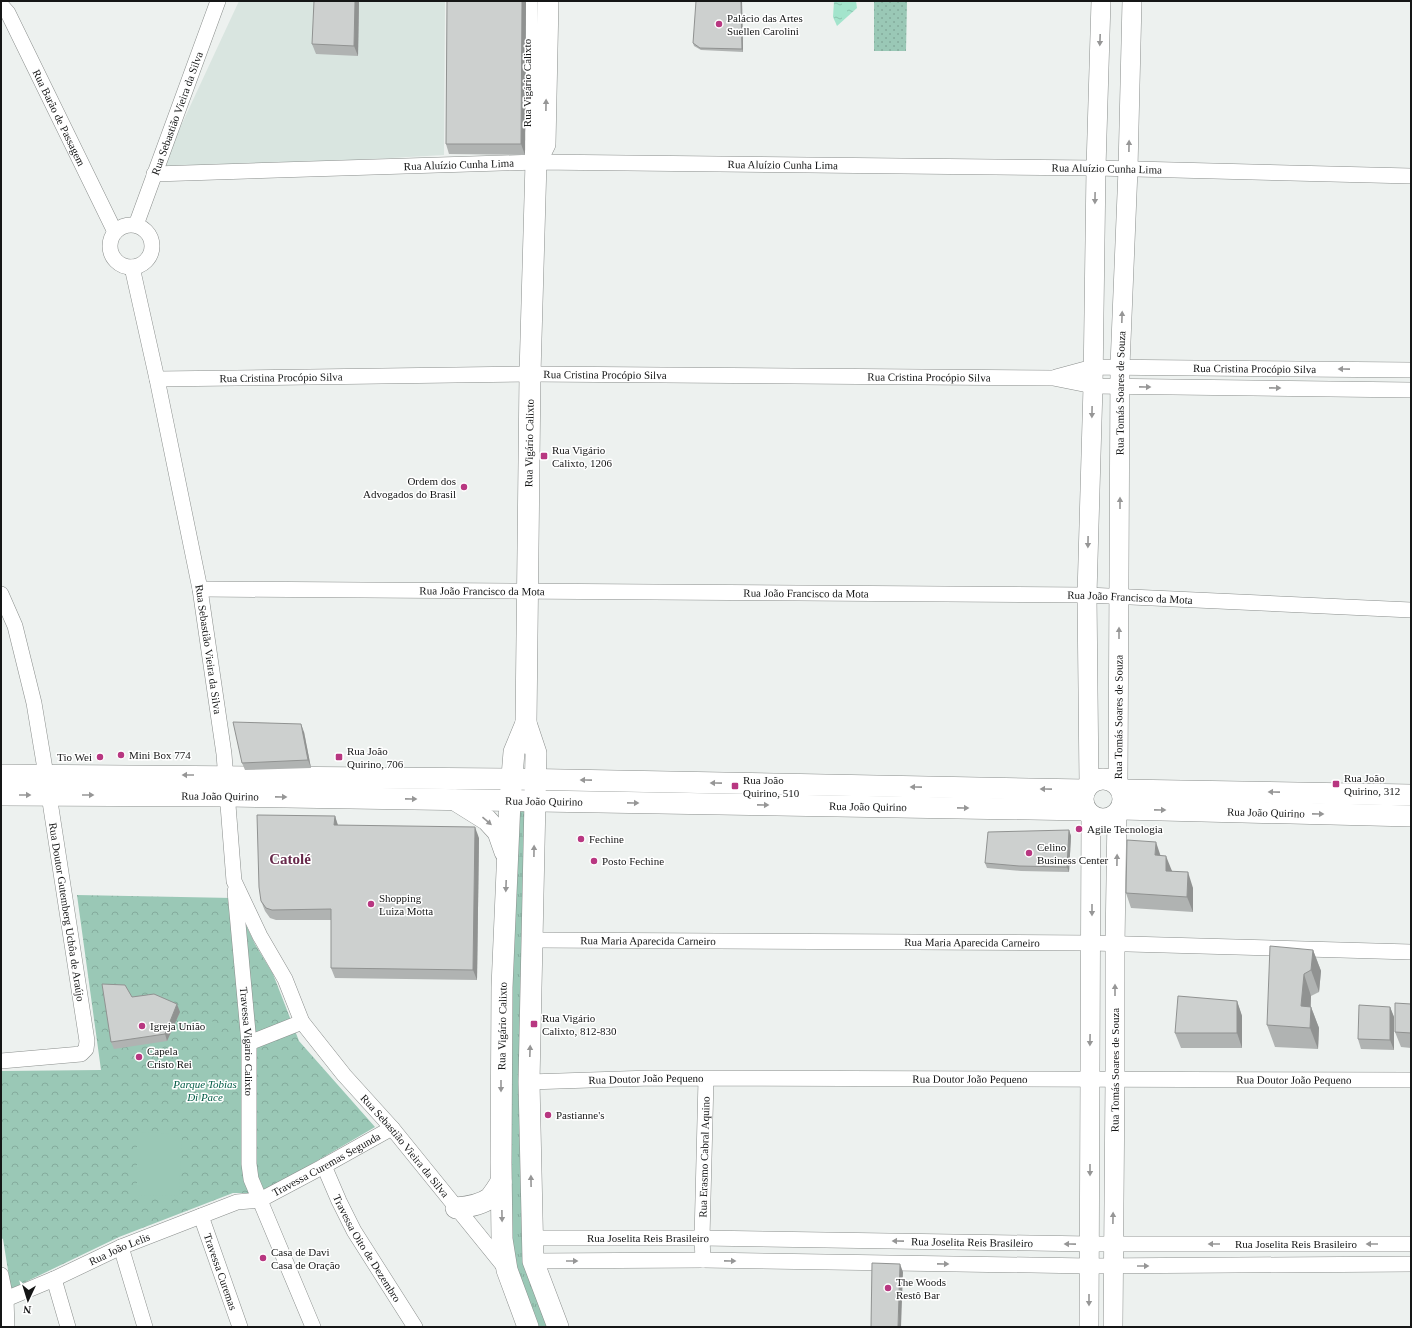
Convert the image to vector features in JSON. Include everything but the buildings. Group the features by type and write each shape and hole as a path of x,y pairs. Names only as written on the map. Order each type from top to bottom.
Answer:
{"main road":[{"name":"Rua Vigário Calixto","path":"527,1 526,144 536,162"},
{"name":"Rua Vigário Calixto","path":"548,1 545,144 536,162 530,374 526,724 536,753 529,1082 532,1261 558,1327"},
{"name":"Rua Vigário Calixto","path":"526,724 514,752 511,779 502,987 501,1182 502,1238 507,1270 528,1327"},
{"name":"Rua João Quirino","path":"1,775 536,779 1088,800"},
{"path":"1100,778 1107,779 1120,799 1112,817 1105,819 1098,818 1088,800 1094,780 1100,778"},
{"name":"Rua João Quirino","path":"1,795 228,796 535,802 1088,800"},
{"name":"Rua João Quirino","path":"1120,799 1411,795"},
{"name":"Rua João Quirino","path":"1120,799 1411,816"},
{"path":"455,800 487,820 498,832 507,855"},
{"path":"456,1208 478,1204 490,1198 501,1182"}],"street":[{"name":"Rua Sebastião Vieira da Silva","path":"136,225 218,1"},
{"path":"1089,1327 1092,943 1088,800 1087,595 1096,168 1102,1"},
{"name":"Rua Tomás Soares de Souza","path":"1113,1327 1115,945 1120,799 1120,366 1128,169 1132,1"},
{"name":"Rua Barão de Passagem","path":"3,11 115,232"},
{"name":"Rua Aluízio Cunha Lima","path":"154,174 536,162 1096,168 1411,176"},
{"path":"136,225 144,229 149,234 152,241 150,256 146,261 139,265 132,267 125,266 114,259 111,253 110,240 115,232 123,226 136,225"},
{"name":"Rua Sebastião Vieira da Silva","path":"132,267 157,379 200,589 224,754 234,881 260,936 285,979 302,1022 344,1075 392,1128 507,1270"},
{"name":"Rua Cristina Procópio Silva","path":"1053,378 1093,366 1411,370"},
{"path":"1371,370 1372,389"},
{"name":"Rua Cristina Procópio Silva","path":"157,379 530,374 1053,378 1092,386 1411,390"},
{"name":"Rua João Francisco da Mota","path":"200,589 1087,595 1411,610"},
{"path":"1,594 15,626 34,703 46,775"},
{"name":"Rua Doutor Gutemberg Uchôa de Araújo","path":"1,1061 81,1054 86,1049 87,1041 49,795"},
{"name":"Travessa Vigario Calixto","path":"234,881 249,1043 249,1164 251,1179 313,1327"},
{"name":"Rua Maria Aparecida Carneiro","path":"533,940 1092,943 1115,945 1411,952"},
{"path":"249,1043 302,1022"},
{"name":"Rua Doutor João Pequeno","path":"529,1082 651,1078 1411,1080"},
{"name":"Rua Erasmo Cabral Aquino","path":"703,1260 702,1238 706,1079"},
{"name":"Travessa Curemas Segunda","path":"260,1200 392,1128"},
{"name":"Travessa Oito de Dezembro","path":"324,1166 354,1231 415,1327"},
{"name":"Rua João Lelis","path":"6,1300 54,1280 120,1247 237,1202 260,1200"},
{"name":"Travessa Curemas","path":"201,1216 240,1327"},
{"name":"Rua Joselita Reis Brasileiro","path":"532,1238 702,1238 1090,1244 1411,1244"},
{"path":"120,1247 145,1327"},
{"name":"Rua Joselita Reis Brasileiro","path":"532,1261 703,1260 1090,1266 1411,1264"},
{"path":"1,1275 6,1300 7,1327"},
{"path":"54,1280 68,1327"}],"shaded area":[{"path":"239,1 445,1 444,155 160,171"}],"green space":[{"path":"874,1 907,1 906,51 874,51"},
{"path":"512,803 533,805 526,1148 551,1327 531,1327 511,1269"},
{"name":"Parque Tobias Di Pace","path":"77,895 233,898 255,944 273,974 299,1041 375,1127 262,1193 233,1193 119,1237 11,1289 3,1239 1,1238 1,1071 101,1070"},
{"path":"215,1021 214,1037 187,1039 183,1027"},
{"path":"137,1132 182,1134 179,1196 137,1195"}],"water":[{"path":"834,1 856,1 857,8 837,26 833,17"}],"place":[{"name":"Palácio das Artes Suellen Carolini","path":"719,24"},
{"name":"Rua Vigário Calixto, 1206","path":"544,456"},
{"name":"Ordem dos Advogados do Brasil","path":"464,487"},
{"name":"Mini Box 774","path":"121,755"},
{"name":"Tio Wei","path":"100,757"},
{"name":"Rua João Quirino, 706","path":"339,757"},
{"name":"Rua João Quirino, 312","path":"1336,784"},
{"name":"Rua João Quirino, 510","path":"735,786"},
{"name":"Agile Tecnologia","path":"1079,829"},
{"name":"Fechine","path":"581,839"},
{"name":"Celino Business Center","path":"1029,853"},
{"name":"Posto Fechine","path":"594,861"},
{"name":"Shopping Luiza Motta","path":"371,904"},
{"name":"Rua Vigário Calixto, 812-830","path":"534,1024"},
{"name":"Igreja União","path":"142,1026"},
{"name":"Capela Cristo Rei","path":"139,1057"},
{"name":"Pastianne's","path":"548,1115"},
{"name":"Casa de Davi Casa de Oração","path":"263,1258"},
{"name":"The Woods Restô Bar","path":"888,1288"}],"district":[{"name":"Catolé","path":"290,859"}]}
